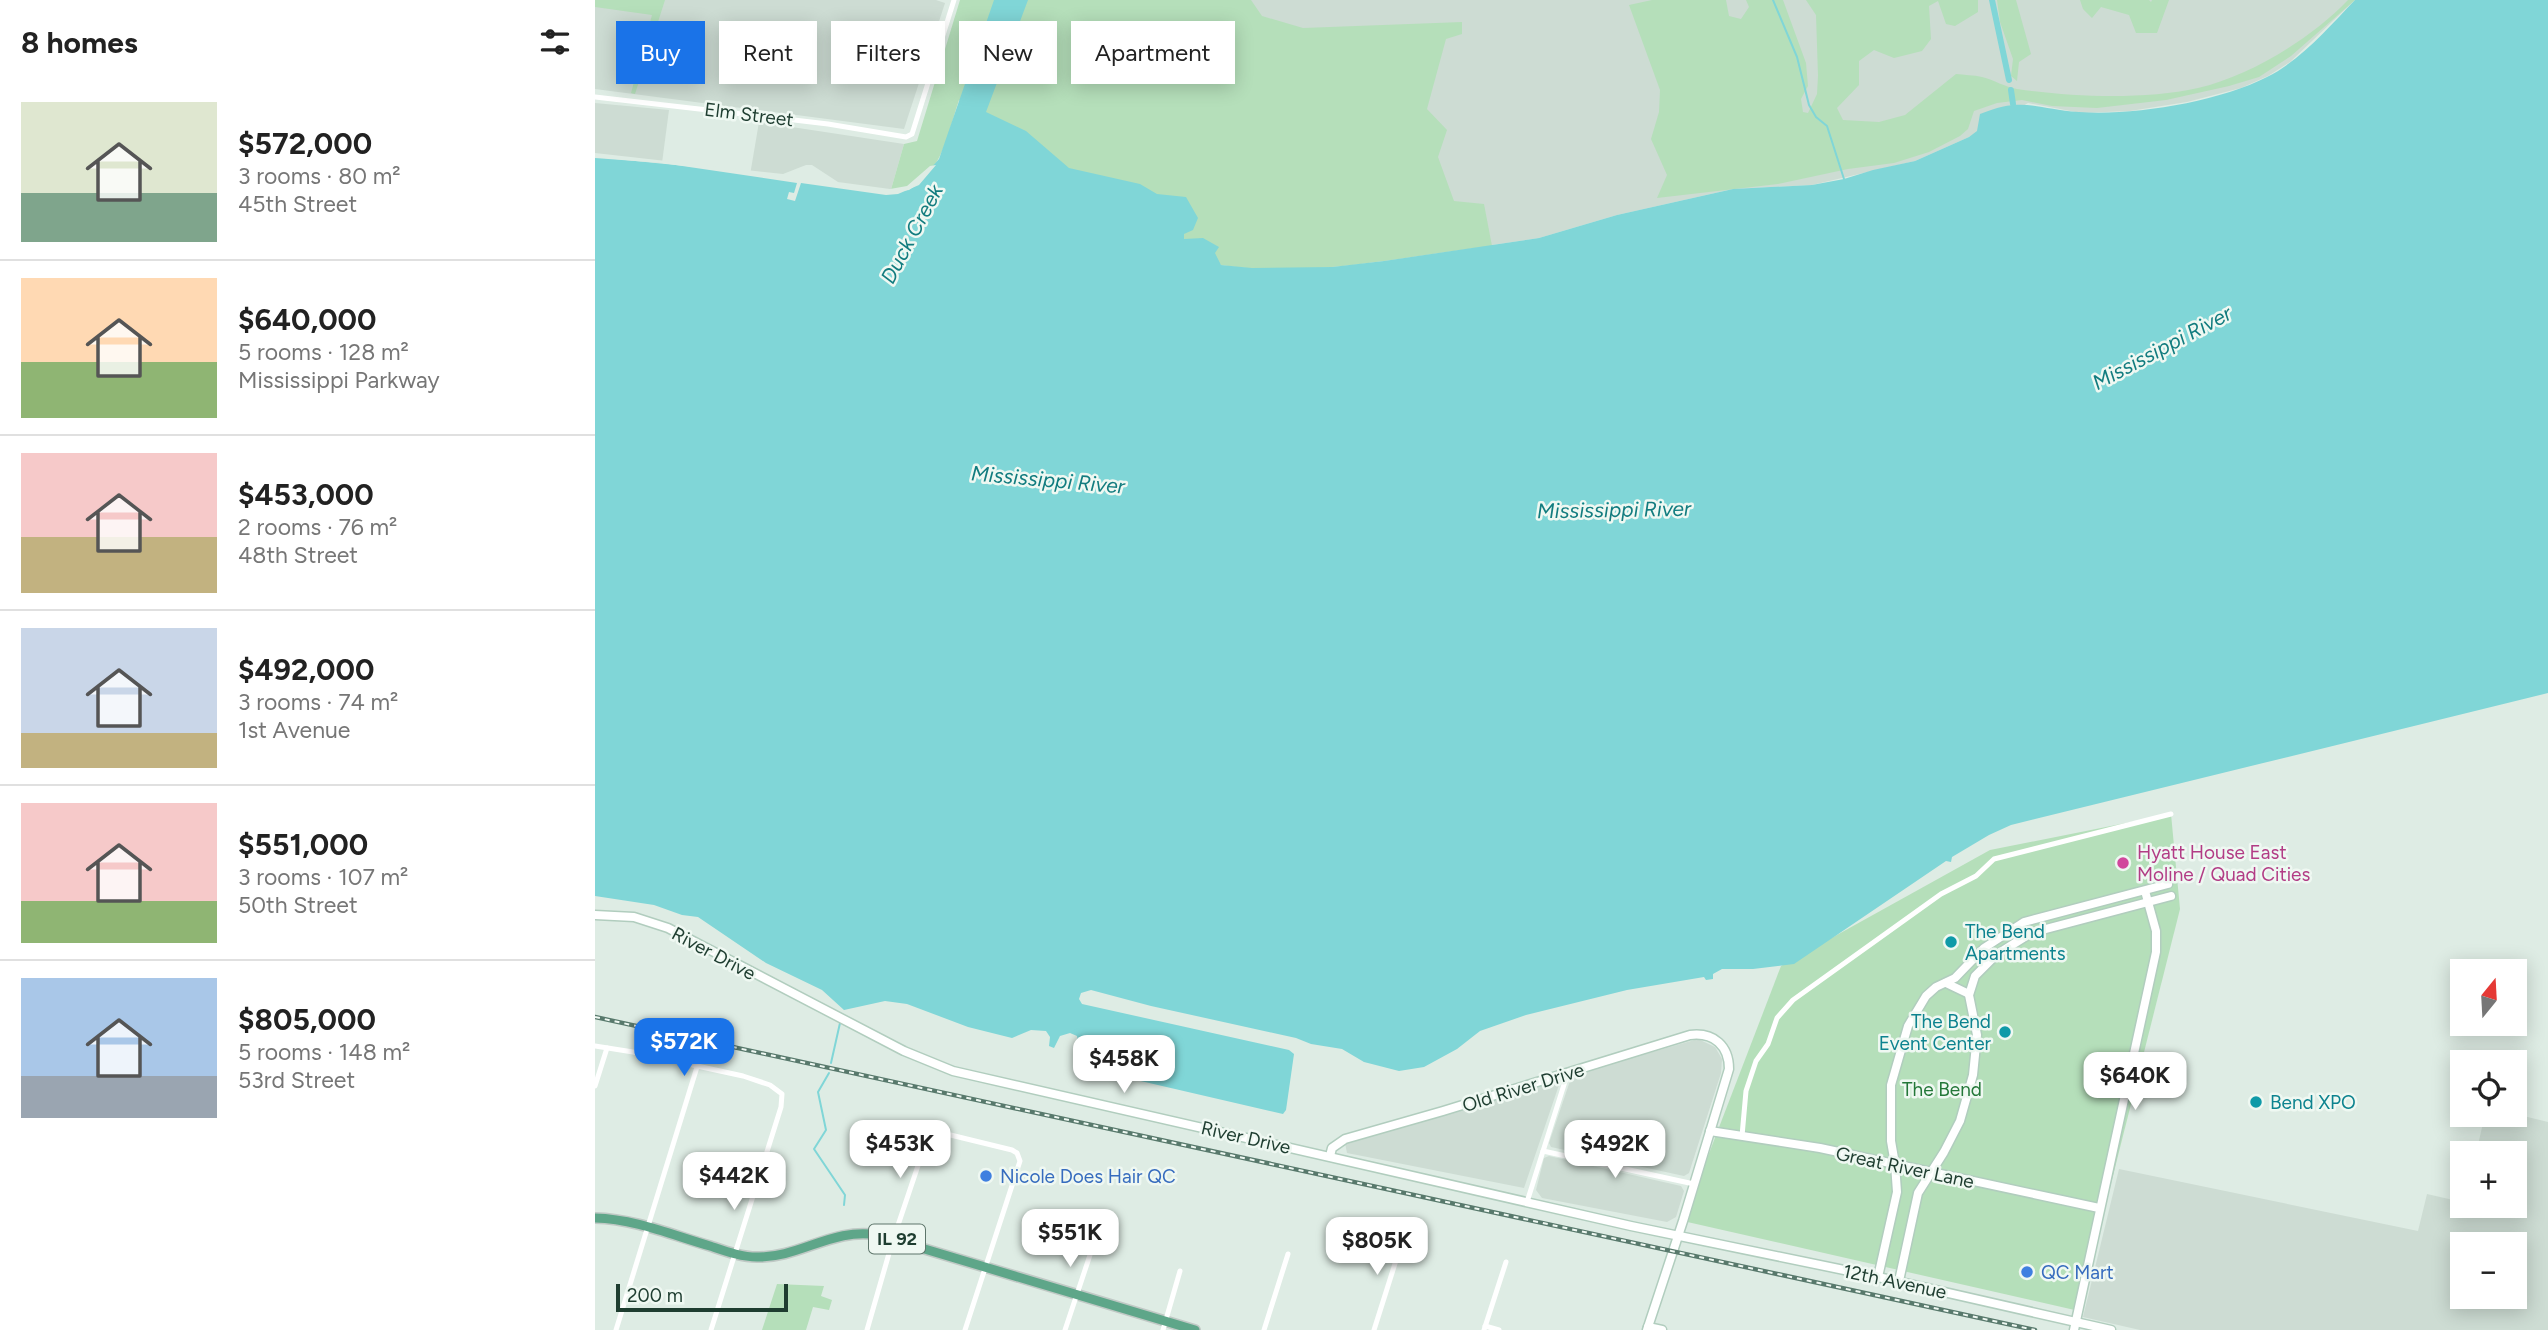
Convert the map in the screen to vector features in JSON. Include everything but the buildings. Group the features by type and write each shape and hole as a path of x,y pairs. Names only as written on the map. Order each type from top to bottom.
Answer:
{"main road":[{"name":"IL 92","path":"595,1218 616,1219 734,1254 758,1257 776,1255 834,1236 870,1233 895,1238 1076,1294 1164,1326 1195,1330"}],"street":[{"name":"Elm Street","path":"595,97 828,124 903,137 912,134 954,0"},
{"path":"1742,1136 1746,1091 1756,1061 1768,1044 1777,1018 1793,1000 1929,902 1976,876 1994,859 2171,814"},
{"path":"1878,1277 1897,1192 1891,1141 1891,1085 1908,1026 1926,996 1936,987 1946,984 1963,972 1984,948 2024,922 2168,884"},
{"path":"2075,1326 2156,952 2156,932 2145,891"},
{"path":"1899,1281 1918,1193 1960,1121 1973,1075 1977,1035 1969,994 1975,976 1983,965 2022,938 2043,929 2171,897"},
{"name":"River Drive","path":"595,915 634,917 668,928 904,1051 953,1071 1678,1235"},
{"path":"1946,984 1969,994"},
{"name":"Old River Drive","path":"1330,1156 1332,1148 1345,1139 1690,1035 1709,1035 1727,1052 1729,1069 1710,1130"},
{"path":"595,1046 764,1082 780,1091 783,1099 781,1107 711,1330"},
{"path":"595,1086 607,1048"},
{"path":"616,1330 697,1067"},
{"path":"1527,1202 1568,1072"},
{"path":"867,1330 930,1130 1007,1149 1019,1157 1019,1167 965,1330"},
{"path":"1662,1330 1648,1329 1710,1130"},
{"name":"Great River Lane","path":"1710,1130 1820,1148 2099,1208"},
{"path":"1543,1151 1694,1184"},
{"path":"1065,1330 1103,1216"},
{"path":"1374,1330 1405,1232"},
{"name":"12th Avenue","path":"1678,1235 1899,1281 2075,1326 2111,1330"},
{"path":"1264,1330 1288,1254"},
{"path":"1499,1330 1484,1328 1506,1262"},
{"path":"1164,1326 1180,1270"}],"shaded area":[{"path":"595,0 936,0 945,3 939,21 831,21 831,84 919,84 904,129 595,89"},
{"path":"1027,0 2355,0 2290,62 2241,88 2187,102 2130,111 2081,113 2028,103 1969,137 1915,161 1812,185 1733,189 1617,215 1539,238 1384,261 1142,84 1235,84 1235,21 1071,21 1071,32"},
{"path":"595,103 669,110 662,163 595,157"},
{"path":"759,122 904,144 890,193 793,176 750,175"},
{"path":"1698,1039 1715,1047 1722,1059 1721,1073 1689,1173 1684,1176 1551,1147 1549,1143 1572,1075"},
{"path":"1561,1079 1524,1188 1347,1153 1345,1143"},
{"path":"2527,1117 2548,1122 2548,1330 2140,1330 2083,1317 2119,1169 2418,1231 2427,1194 2450,1199 2450,1218 2527,1218 2527,1141 2479,1141 2482,1127 2527,1127"},
{"path":"1549,1156 1681,1186 1684,1191 1676,1217 1667,1222 1542,1198 1536,1190 1544,1158"}],"green space":[{"path":"595,0 665,0 658,21 650,21 652,15 595,7"},
{"path":"960,0 1251,0 1262,16 1303,28 1462,22 1462,34 1446,39 1427,109 1447,130 1438,157 1454,201 1484,204 1492,246 1323,268 1255,269 1221,265 959,100 944,146 931,171 907,188 890,193 904,144 917,141 934,84 945,84 945,49"},
{"path":"1652,0 1726,0 1729,16 1741,19 1749,7 1746,0 1783,0 1806,63 1808,86 1801,99 1803,112 1808,113 1817,94 1818,76 1816,15 1806,0 1978,0 1978,12 1955,26 1946,24 1938,1 1929,6 1931,39 1922,51 1894,58 1874,50 1859,61 1859,85 1837,108 1843,120 1879,122 1905,115 1956,74 1982,77 2017,89 2061,94 2132,96 2198,88 2238,75 2279,54 2317,28 2348,0 2355,0 2291,56 2259,77 2229,86 2166,100 2097,108 2052,106 2022,100 1997,103 1974,111 1968,129 1960,136 1929,152 1894,163 1848,169 1778,184 1657,198 1667,175 1651,139 1659,112 1660,90 1629,5"},
{"path":"1997,0 2016,0 2031,54 2019,62 2017,81 2011,76 2013,59 2000,22"},
{"path":"2080,0 2169,0 2157,33 2136,33 2129,15 2101,7 2092,18 2083,9"},
{"path":"633,84 638,84 635,94 631,93"},
{"name":"The Bend","path":"2171,814 2180,909 2079,1311 1683,1221 1781,966 1990,850"},
{"path":"777,1284 824,1286 821,1296 832,1300 829,1310 813,1307 806,1330 762,1330"}],"water":[{"path":"994,0 1028,0 1020,21 987,21"},
{"path":"2355,0 2548,0 2548,693 2011,825 1952,857 1951,862 1946,861 1794,964 1753,969 1722,969 1713,974 1713,979 1706,980 1704,977 1627,990 1526,1015 1480,1031 1457,1049 1424,1067 1399,1071 1364,1062 1342,1049 1311,1044 1296,1038 1091,990 1081,993 1079,999 1082,1004 1289,1050 1294,1054 1286,1110 1283,1114 1076,1066 1074,1059 1077,1036 1070,1033 1060,1036 1054,1048 1049,1046 1050,1037 1046,1031 1031,1030 1012,1038 968,1027 907,1004 885,1001 844,1010 822,990 766,963 698,917 682,915 654,905 595,896 595,157 826,180 890,193 909,190 915,186 939,159 965,84 996,84 986,112 1026,131 1069,168 1140,184 1157,194 1186,197 1198,218 1193,230 1184,234 1184,239 1203,238 1219,247 1215,253 1221,265 1252,268 1332,267 1539,238 1617,215 1733,189 1812,185 1844,179 1915,161 1969,137 1977,131 1980,114 2008,106 2029,105 2079,112 2124,112 2225,94 2267,77 2291,62"}],"pier":[{"path":"595,153 783,174 812,165 838,182 890,189 907,186 930,166 936,165 919,185 898,194 886,195 801,183 795,201 787,199 789,192 794,193 797,183 662,163 595,158"}],"waterway":[{"path":"1773,0 1797,57 1809,105 1816,117 1827,126 1844,179"},
{"path":"1992,0 2009,80"},
{"path":"2011,90 2013,104"},
{"path":"831,1063 840,1023"},
{"path":"829,1073 818,1092 826,1130 814,1149 845,1195 844,1205"}],"railway":[{"path":"595,1017 2035,1330"}],"place":[{"name":"Hyatt House East Moline / Quad Cities","path":"2123,863"},
{"name":"The Bend Apartments","path":"1951,942"},
{"name":"The Bend Event Center","path":"2005,1032"},
{"name":"Bend XPO","path":"2256,1102"},
{"name":"Nicole Does Hair QC","path":"986,1176"},
{"name":"QC Mart","path":"2027,1272"}],"water label":[{"name":"Duck Creek","path":"912,234"},
{"name":"Mississippi River","path":"2162,348"},
{"name":"Mississippi River","path":"1048,480"},
{"name":"Mississippi River","path":"1614,510"}]}
